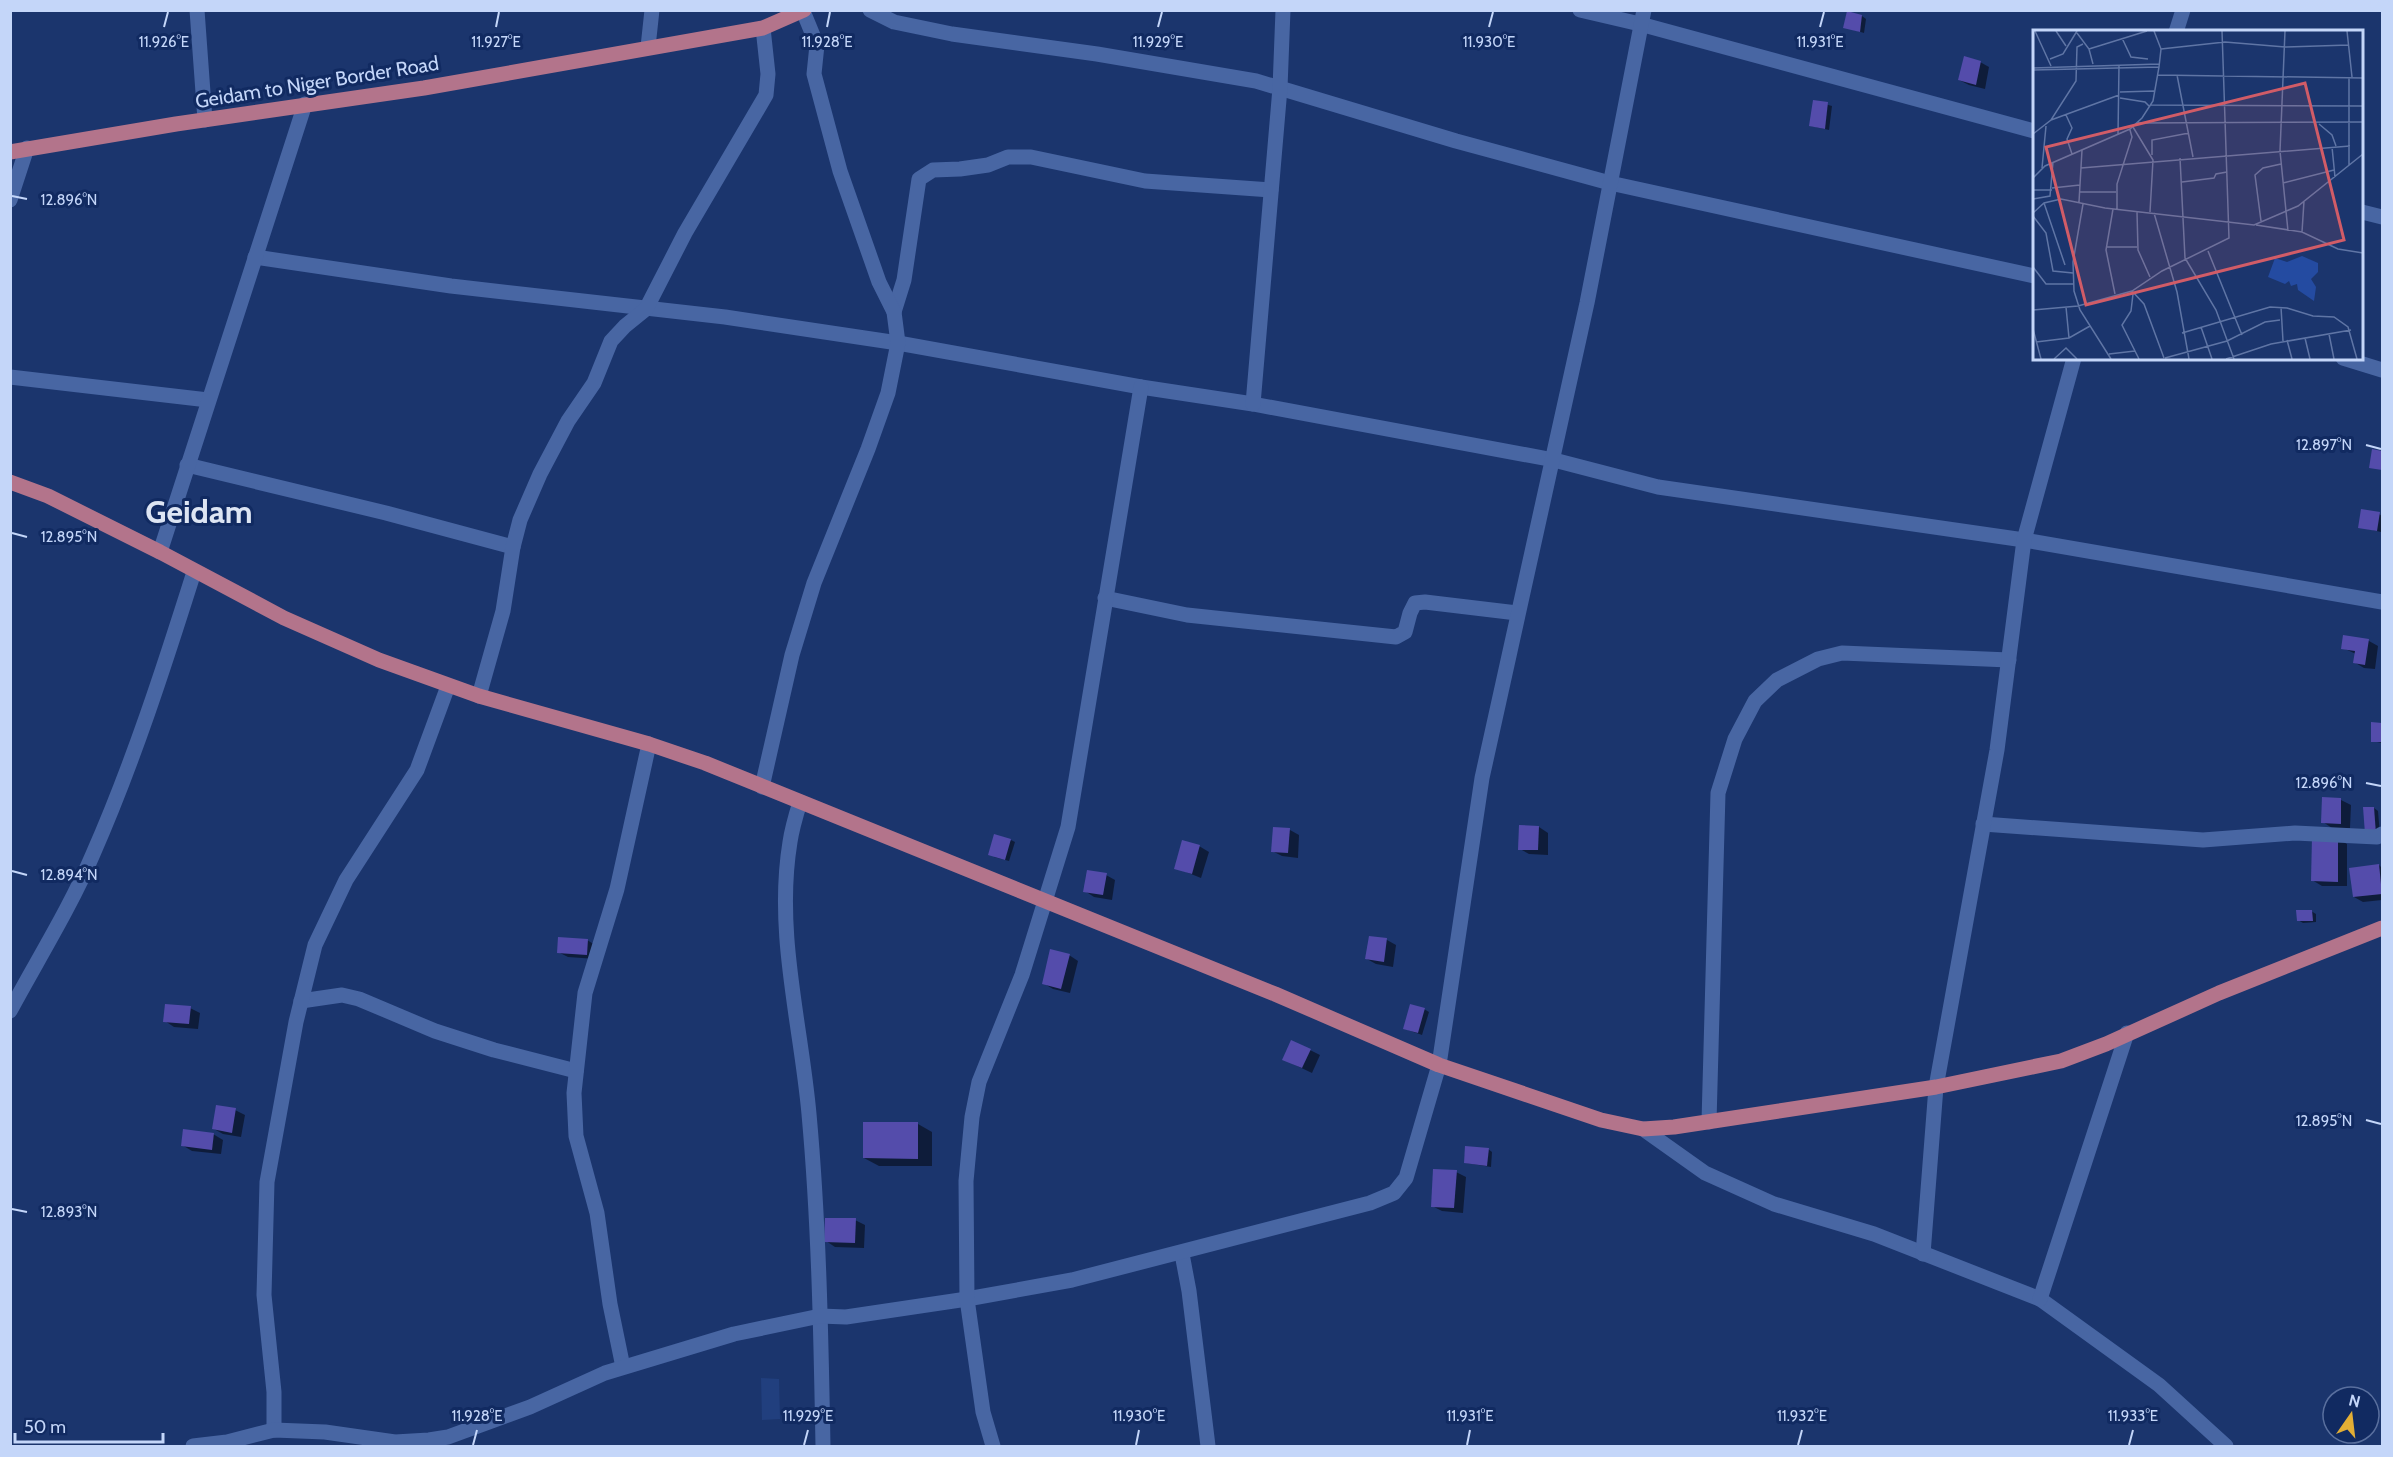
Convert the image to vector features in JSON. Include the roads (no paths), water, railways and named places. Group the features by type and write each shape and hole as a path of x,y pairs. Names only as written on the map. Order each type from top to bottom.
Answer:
{"main road":[{"name":"Geidam to Niger Border Road","path":"10,152 305,104 424,88 763,28 803,11"},
{"path":"10,482 48,496 284,618 379,660 479,696 649,744 705,763 1275,994 1439,1065 1601,1120 1643,1129 1709,1122 1936,1087 2061,1061 2382,928"}],"street":[{"path":"197,10 205,120"},
{"path":"648,47 652,10"},
{"path":"870,10 894,22 952,34 1256,81 1456,141 1610,183 2033,276"},
{"path":"1253,404 1280,88 1283,10"},
{"path":"1580,10 1642,17 2033,131"},
{"path":"2177,30 2183,10"},
{"path":"762,787 795,645 814,584 888,393 898,343 894,312 879,282 840,171 814,74 817,45 803,11"},
{"path":"193,1446 227,1442 274,1430 325,1432 395,1442 429,1443 530,1407 623,1367 734,1334 820,1316 846,1317 1072,1280 1182,1254 1370,1203 1394,1193 1406,1178 1439,1065 1482,778 1517,613 1554,460 1642,17"},
{"path":"479,696 502,611 520,520 540,474 568,420 594,383 611,341 646,309 685,233 766,95 768,74 763,28"},
{"path":"160,552 305,104"},
{"path":"10,200 27,148"},
{"path":"894,312 904,280 919,179 933,170 960,170 988,165 1008,157 1031,157 1145,181 1271,190"},
{"path":"2363,212 2382,217"},
{"path":"255,257 451,286 725,318 898,343 1141,387 1253,404 1554,460 1658,487 2024,540 2382,602"},
{"path":"1923,1254 1936,1087 1997,750 2024,540 2073,360"},
{"path":"2350,360 2382,370"},
{"path":"10,377 208,400"},
{"path":"993,1446 984,1412 967,1299 966,1180 972,1117 979,1082 1022,975 1068,827 1141,387"},
{"path":"188,465 386,513 513,548"},
{"path":"10,1011 92,857 158,686 194,572"},
{"path":"1105,598 1187,615 1396,637 1405,632 1415,603 1425,602 1517,613"},
{"path":"1709,1122 1718,793 1735,739 1755,701 1777,680 1818,659 1842,653 2009,660"},
{"path":"274,1430 274,1392 264,1295 267,1182 301,1001 315,945 346,880 417,770 448,686"},
{"path":"623,1367 610,1304 597,1213 576,1136 574,1094 585,993 617,889 649,744"},
{"path":"800,802 790,841 786,896 793,1000 809,1113 820,1316 823,1446"},
{"path":"1983,824 2202,840 2295,833 2377,837 2382,834"},
{"path":"301,1001 342,995 359,999 435,1031 494,1050 576,1071"},
{"path":"2040,1299 2127,1033"},
{"path":"1643,1129 1705,1173 1774,1204 1874,1234 2040,1299 2158,1384 2226,1446"},
{"path":"1182,1254 1189,1291 1208,1446"}],"district":[{"name":"Geidam","path":"199,511"}]}
